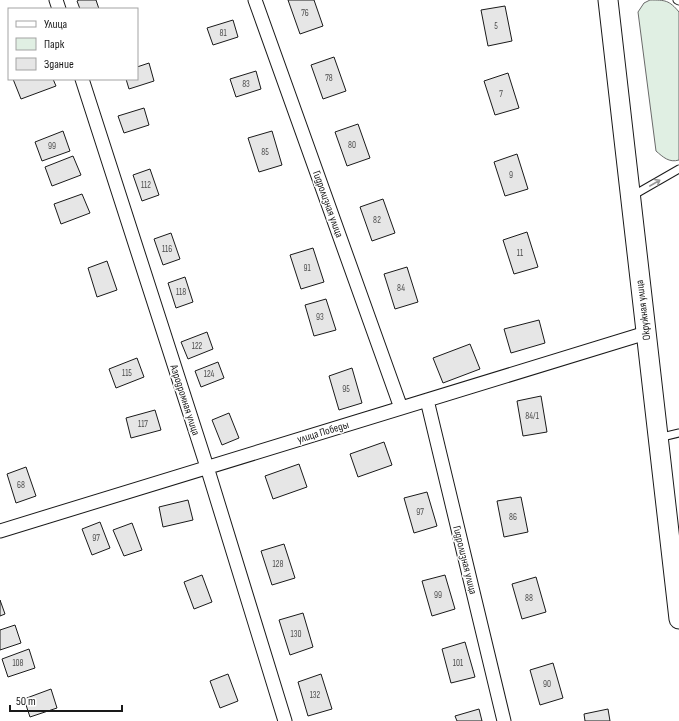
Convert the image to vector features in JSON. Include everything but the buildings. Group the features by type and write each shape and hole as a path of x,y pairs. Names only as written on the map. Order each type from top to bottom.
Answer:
{"main road":[{"name":"Окружная улица","path":"608,0 679,619"}],"street":[{"name":"Гидролизная улица","path":"255,0 401,408"},
{"name":"Аэродромная улица","path":"82,80 207,467 285,721"},
{"name":"улица Победы","path":"0,531 646,333"},
{"name":"Гидролизная улица","path":"427,400 504,721"}],"lane":[{"path":"631,197 679,169"},
{"path":"658,438 679,433"}],"green space":[{"path":"650,0 659,0 669,3 679,12 679,160 675,161 666,159 656,151 638,12 644,3"}]}
